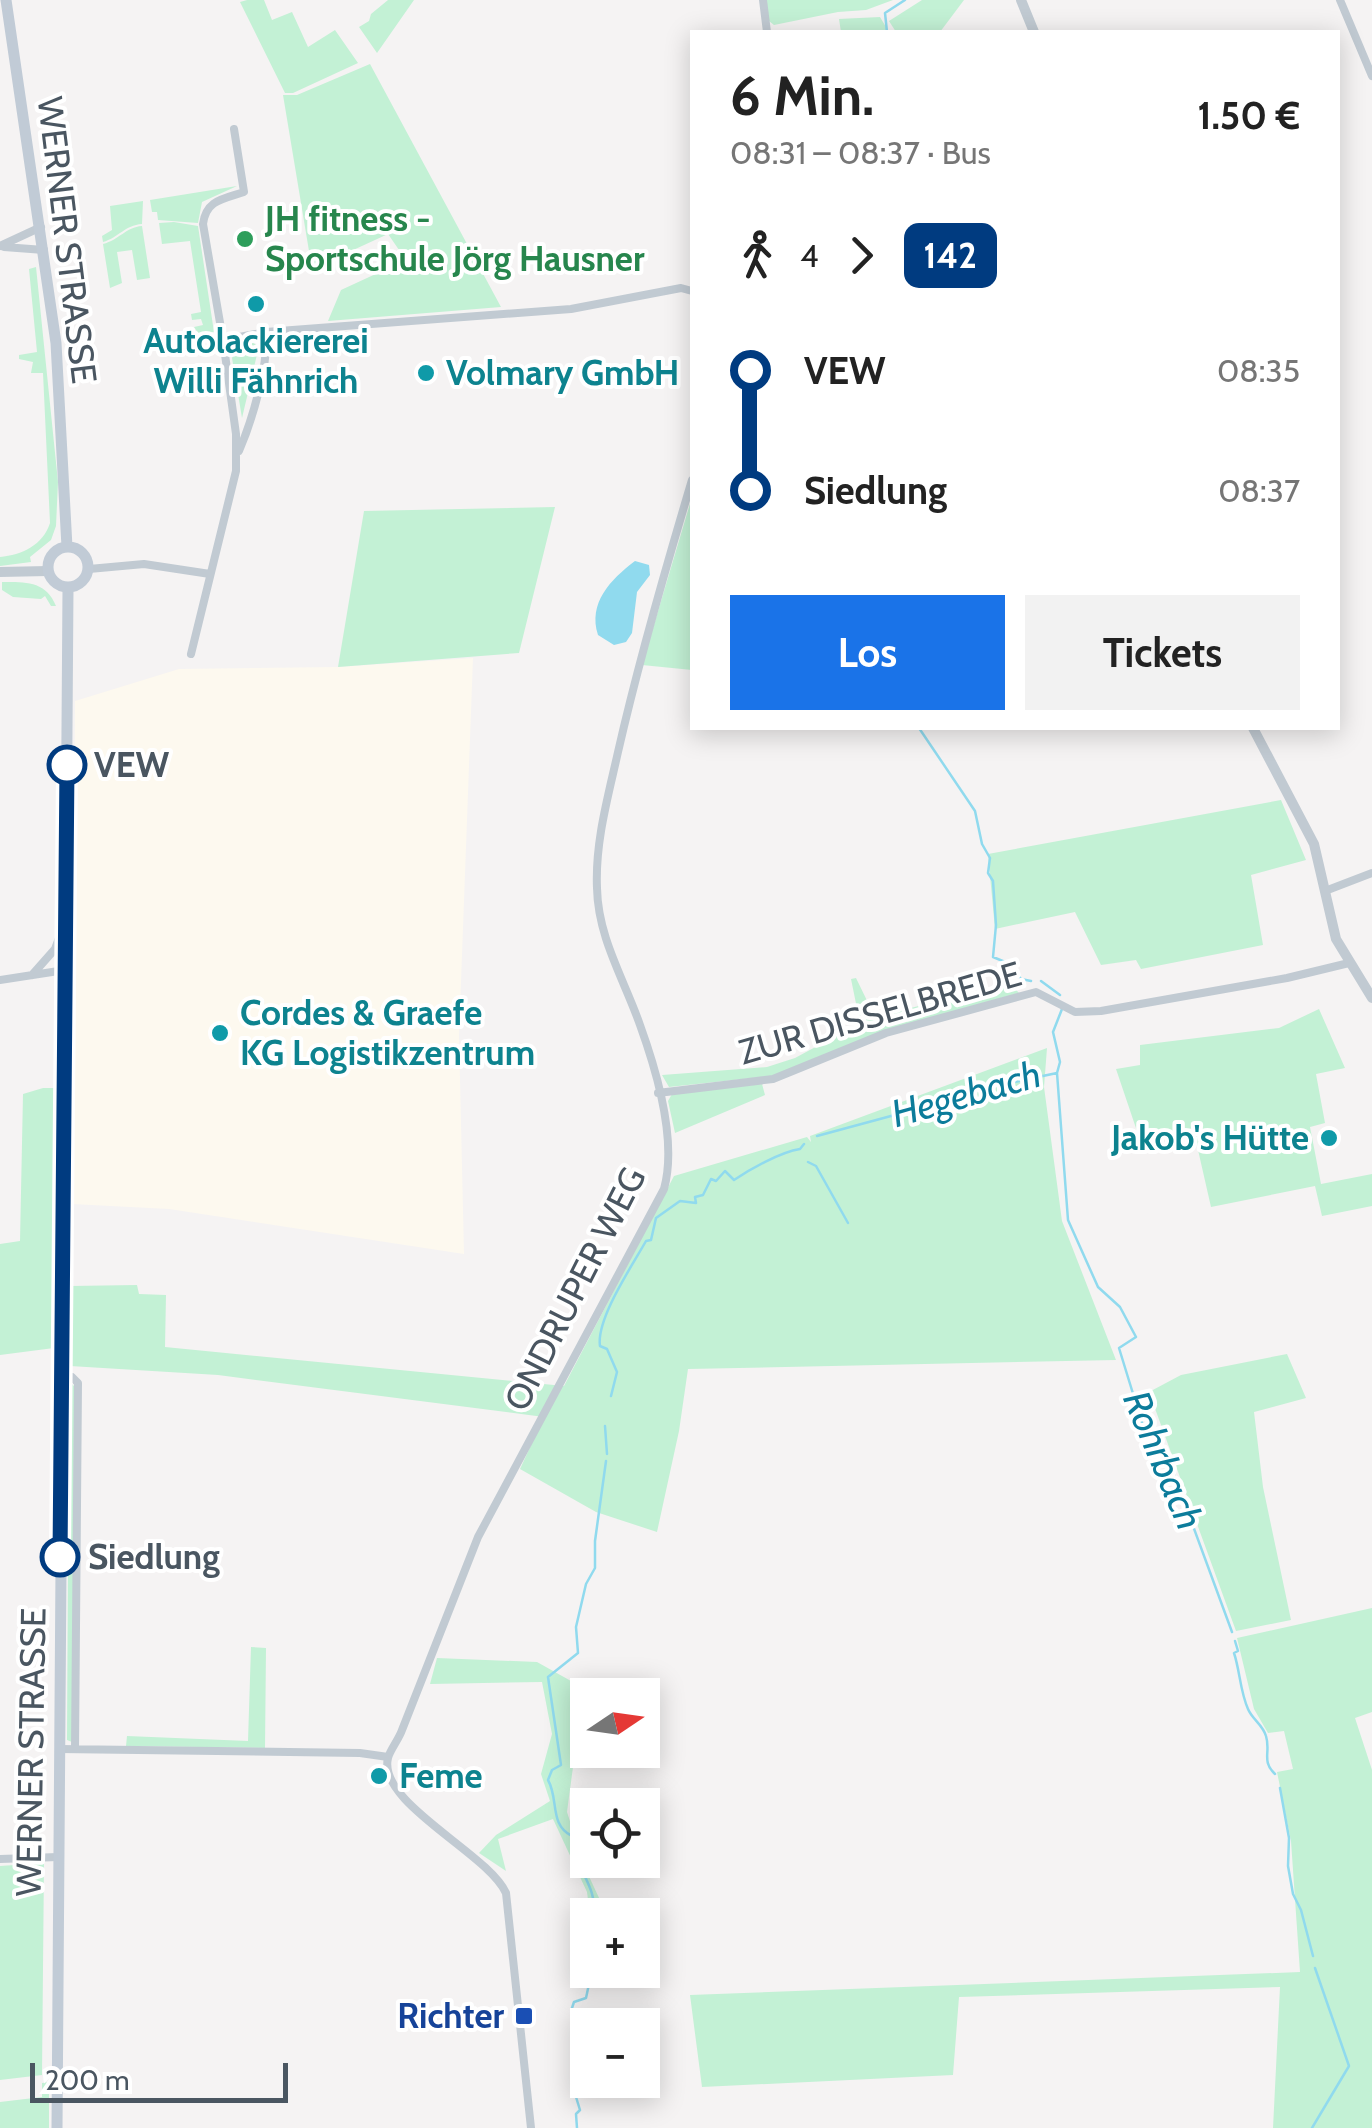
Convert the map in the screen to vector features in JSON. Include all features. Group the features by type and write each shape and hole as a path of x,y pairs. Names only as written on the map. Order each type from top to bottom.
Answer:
{"main road":[{"name":"WERNER STRASSE","path":"6,0 56,343 67,547"},
{"path":"67,547 82,552 89,569 84,580 68,588 57,584 48,570 52,555 67,547"},
{"name":"WERNER STRASSE","path":"57,2128 68,588"}],"street":[{"path":"763,0 767,30"},
{"path":"1021,0 1033,30"},
{"path":"1340,0 1372,76"},
{"path":"234,129 244,192 215,201 204,212 204,224 238,455"},
{"path":"0,247 40,226"},
{"path":"0,247 44,250"},
{"path":"223,340 266,332 571,309 681,288 690,290"},
{"path":"191,654 267,348 266,332"},
{"name":"ONDRUPER WEG","path":"388,1757 478,1537 664,1189 670,1153 641,1027 604,932 596,889 597,853 633,688 690,487"},
{"path":"89,569 144,564 210,574"},
{"path":"0,572 48,570"},
{"path":"1254,730 1310,834 1333,930 1372,998"},
{"path":"1325,891 1372,873"},
{"path":"32,975 55,949 65,924"},
{"name":"ZUR DISSELBREDE","path":"658,1094 772,1080 886,1034 1036,992 1075,1012 1101,1011 1287,978 1349,962"},
{"path":"0,980 64,970"},
{"name":"WERNER STRASSE","path":"62,1376 75,1378 78,1383 75,1749"},
{"path":"58,1749 360,1753 388,1757 389,1773 405,1800 493,1872 506,1892 531,2128"},
{"path":"0,1859 58,1857"}],"shaded area":[{"path":"473,658 459,1036 464,1254 169,1209 72,1204 75,701 179,669 338,667"}],"green space":[{"path":"264,0 272,20 292,12 308,47 335,30 358,63 293,93 285,93 240,2"},
{"path":"388,0 414,0 377,53 359,27"},
{"path":"765,0 893,0 866,10 774,25 769,21"},
{"path":"922,0 964,0 942,30 895,30 889,21"},
{"path":"880,17 888,30 841,30 839,19"},
{"path":"370,64 501,307 328,321 341,290 406,260 388,234 312,269 283,95 297,95"},
{"path":"237,186 202,202 198,223 158,220 157,212 152,212 150,200"},
{"path":"143,201 142,224 103,242 102,236 112,230 110,206"},
{"path":"159,223 198,226 214,332 198,333 194,327 203,325 201,319 192,320 191,314 201,312 190,241 162,244"},
{"path":"142,226 150,278 137,280 132,250 117,252 122,283 110,288 103,244"},
{"path":"36,267 58,482 56,526 51,540 30,557 31,562 0,566 0,557 31,548 50,523 43,373 31,373 33,362 19,359 19,355 37,352 29,269"},
{"path":"251,342 259,346 242,418 232,358 236,350"},
{"path":"690,504 690,670 642,665"},
{"path":"555,507 519,653 338,667 364,511"},
{"path":"2,582 41,587 56,606 51,606 45,596 13,597 2,590"},
{"path":"1281,800 1306,860 1251,875 1263,945 1141,969 1136,960 1101,965 1075,912 995,929 988,854"},
{"path":"856,978 875,1017 1010,983 1019,993 885,1030 772,1076 669,1087 662,1075 767,1067 795,1058 860,1023 851,979"},
{"path":"1319,1009 1345,1068 1316,1074 1325,1123 1310,1127 1321,1184 1372,1174 1372,1206 1322,1216 1315,1186 1211,1207 1193,1128 1140,1140 1116,1069 1140,1065 1140,1045 1279,1028"},
{"path":"1047,1048 1044,1087 1062,1221 1116,1360 688,1369 657,1532 596,1512 520,1469 544,1417 218,1375 70,1366 70,1286 137,1285 139,1294 166,1295 165,1347 564,1386 674,1176 807,1137 811,1142 810,1136"},
{"path":"762,1084 765,1095 675,1133 668,1101 672,1094"},
{"path":"54,1088 54,1348 0,1355 0,1244 20,1241 23,1094"},
{"path":"1287,1354 1306,1398 1254,1412 1263,1487 1291,1620 1236,1631 1149,1392 1181,1375"},
{"path":"69,1381 75,1387 72,1742 67,1740"},
{"path":"1372,1608 1372,1712 1355,1718 1372,1770 1372,2128 1273,2128 1280,1987 959,1997 953,2075 702,2087 690,1995 1300,1972 1291,1841 1277,1772 1293,1769 1284,1731 1268,1733 1254,1709 1237,1638"},
{"path":"251,1647 266,1648 265,1748 126,1746 127,1736 248,1741"},
{"path":"437,1658 537,1662 570,1680 570,1856 553,1819 498,1839 506,1871 479,1853 496,1835 550,1801 541,1774 552,1734 542,1682 430,1684"},
{"path":"44,1863 42,2075 0,2080 0,1866"},
{"path":"580,1878 590,1878 599,1898 588,1898"},
{"path":"49,2082 49,2128 0,2128 0,2102 42,2097 42,2083"}],"water":[{"path":"635,561 649,565 650,575 637,592 632,633 626,642 614,645 598,635 596,613 603,593"}],"waterway":[{"name":"Hegebach","path":"887,30 885,13 905,0"},
{"name":"Hegebach","path":"920,730 975,811 993,881 993,957 1010,964 1021,979 1031,981"},
{"path":"1041,981 1060,995"},
{"name":"Hegebach","path":"817,1136 981,1089 1057,1073 1060,1062 1053,1032 1062,1009"},
{"name":"Rohrbach","path":"1057,1073 1068,1220 1098,1287 1120,1307 1136,1337 1119,1348 1142,1423 1175,1477 1232,1632"},
{"path":"611,1396 617,1372 607,1349 600,1346 600,1335 624,1278 646,1241 651,1240 656,1218 680,1201 696,1203 695,1197 703,1195 711,1179 716,1181 725,1171 734,1180 804,1144"},
{"path":"808,1162 816,1166 848,1223"},
{"path":"605,1426 607,1454"},
{"name":"Hegebach","path":"593,1898 572,1836 557,1818 548,1780 552,1770 561,1765 548,1677 578,1653 576,1627 586,1584 595,1568 606,1461"},
{"name":"Rohrbach","path":"1235,1641 1245,1702 1265,1732 1268,1765 1275,1774"},
{"name":"Rohrbach","path":"1280,1788 1293,1894 1313,1956"},
{"name":"Rohrbach","path":"1312,2128 1349,2066 1315,1968"},
{"name":"Hegebach","path":"577,2128 576,2114 580,2110 572,2008 574,2002 586,1998 588,1988"}],"bus line":[{"name":"142","path":"60,1557 67,765"}],"place":[{"name":"JH fitness - Sportschule Jörg Hausner","path":"245,239"},
{"name":"Autolackiererei Willi Fähnrich","path":"256,304"},
{"name":"Volmary GmbH","path":"426,373"},
{"name":"VEW","path":"67,765"},
{"name":"Cordes & Graefe KG Logistikzentrum","path":"220,1033"},
{"name":"Jakob's Hütte","path":"1329,1138"},
{"name":"Siedlung","path":"60,1557"},
{"name":"Feme","path":"379,1776"},
{"name":"Richter","path":"524,2016"}]}
